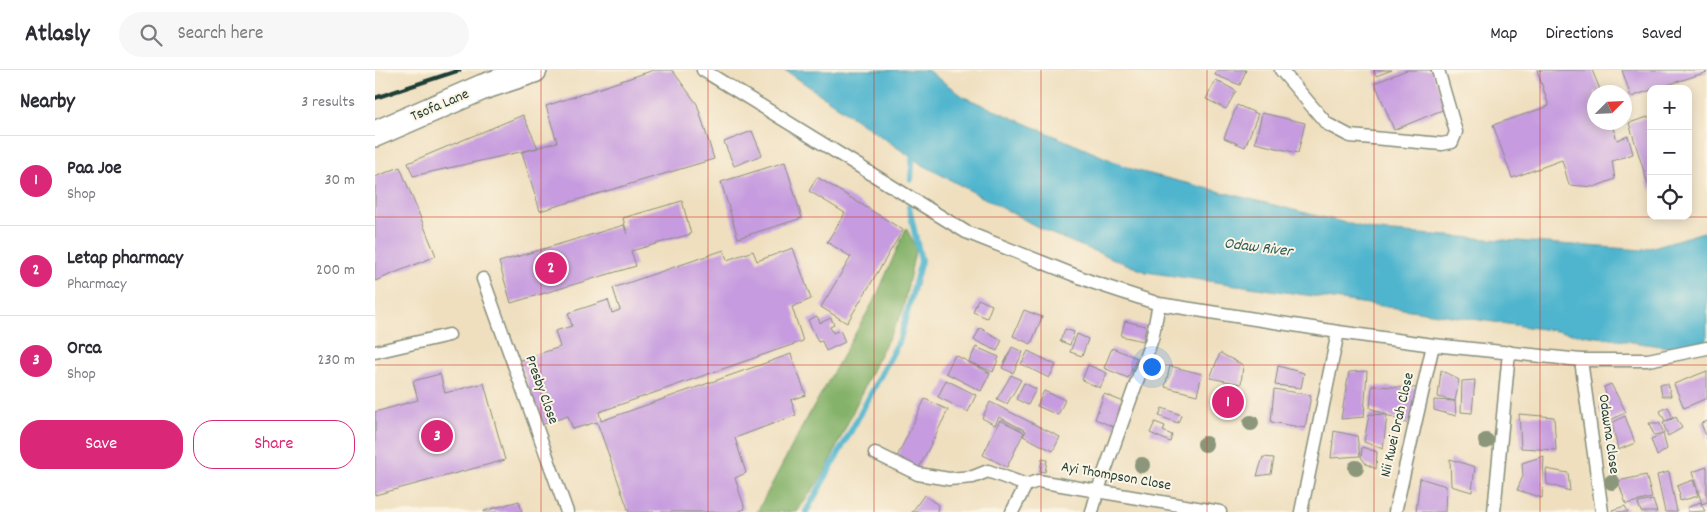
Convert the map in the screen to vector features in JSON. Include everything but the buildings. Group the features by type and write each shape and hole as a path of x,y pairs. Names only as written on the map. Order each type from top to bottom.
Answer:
{"street":[{"name":"Tsofa Lane","path":"375,134 483,87 534,70"}],"lane":[{"path":"703,70 966,232 1092,282 1159,304 1433,345 1581,360 1648,360 1707,348"},
{"path":"1281,70 1327,124 1350,136 1442,144 1452,142 1456,132 1438,70"},
{"name":"Presby Close","path":"483,279 567,512"},
{"path":"1092,512 1098,490 1152,339 1159,304"},
{"path":"1301,512 1338,332"},
{"path":"375,352 449,335"},
{"name":"Nii Kwei Drah Close","path":"1395,512 1433,345"},
{"path":"1494,512 1509,352"},
{"name":"Odawna Close","path":"1581,360 1602,512"},
{"path":"875,454 918,474 949,478 973,477 988,472 1026,485 1015,507"},
{"name":"Ayi Thompson Close","path":"1026,485 1038,481 1221,512"}],"green space":[{"path":"906,228 916,247 902,313 876,362 825,472 797,512 757,512 801,429 877,295"}],"water":[{"name":"Odaw River","path":"785,70 927,70 964,97 1134,170 1378,231 1643,250 1707,231 1707,341 1681,349 1146,272 1047,232 921,164"}],"waterway":[{"path":"911,179 913,150"},
{"path":"806,512 900,339 921,261 909,207"}],"railway":[{"path":"375,98 460,70"}],"place":[{"name":"Letap pharmacy","path":"551,268"},
{"name":"Paa Joe","path":"1228,402"},
{"name":"Orca","path":"437,436"}]}
